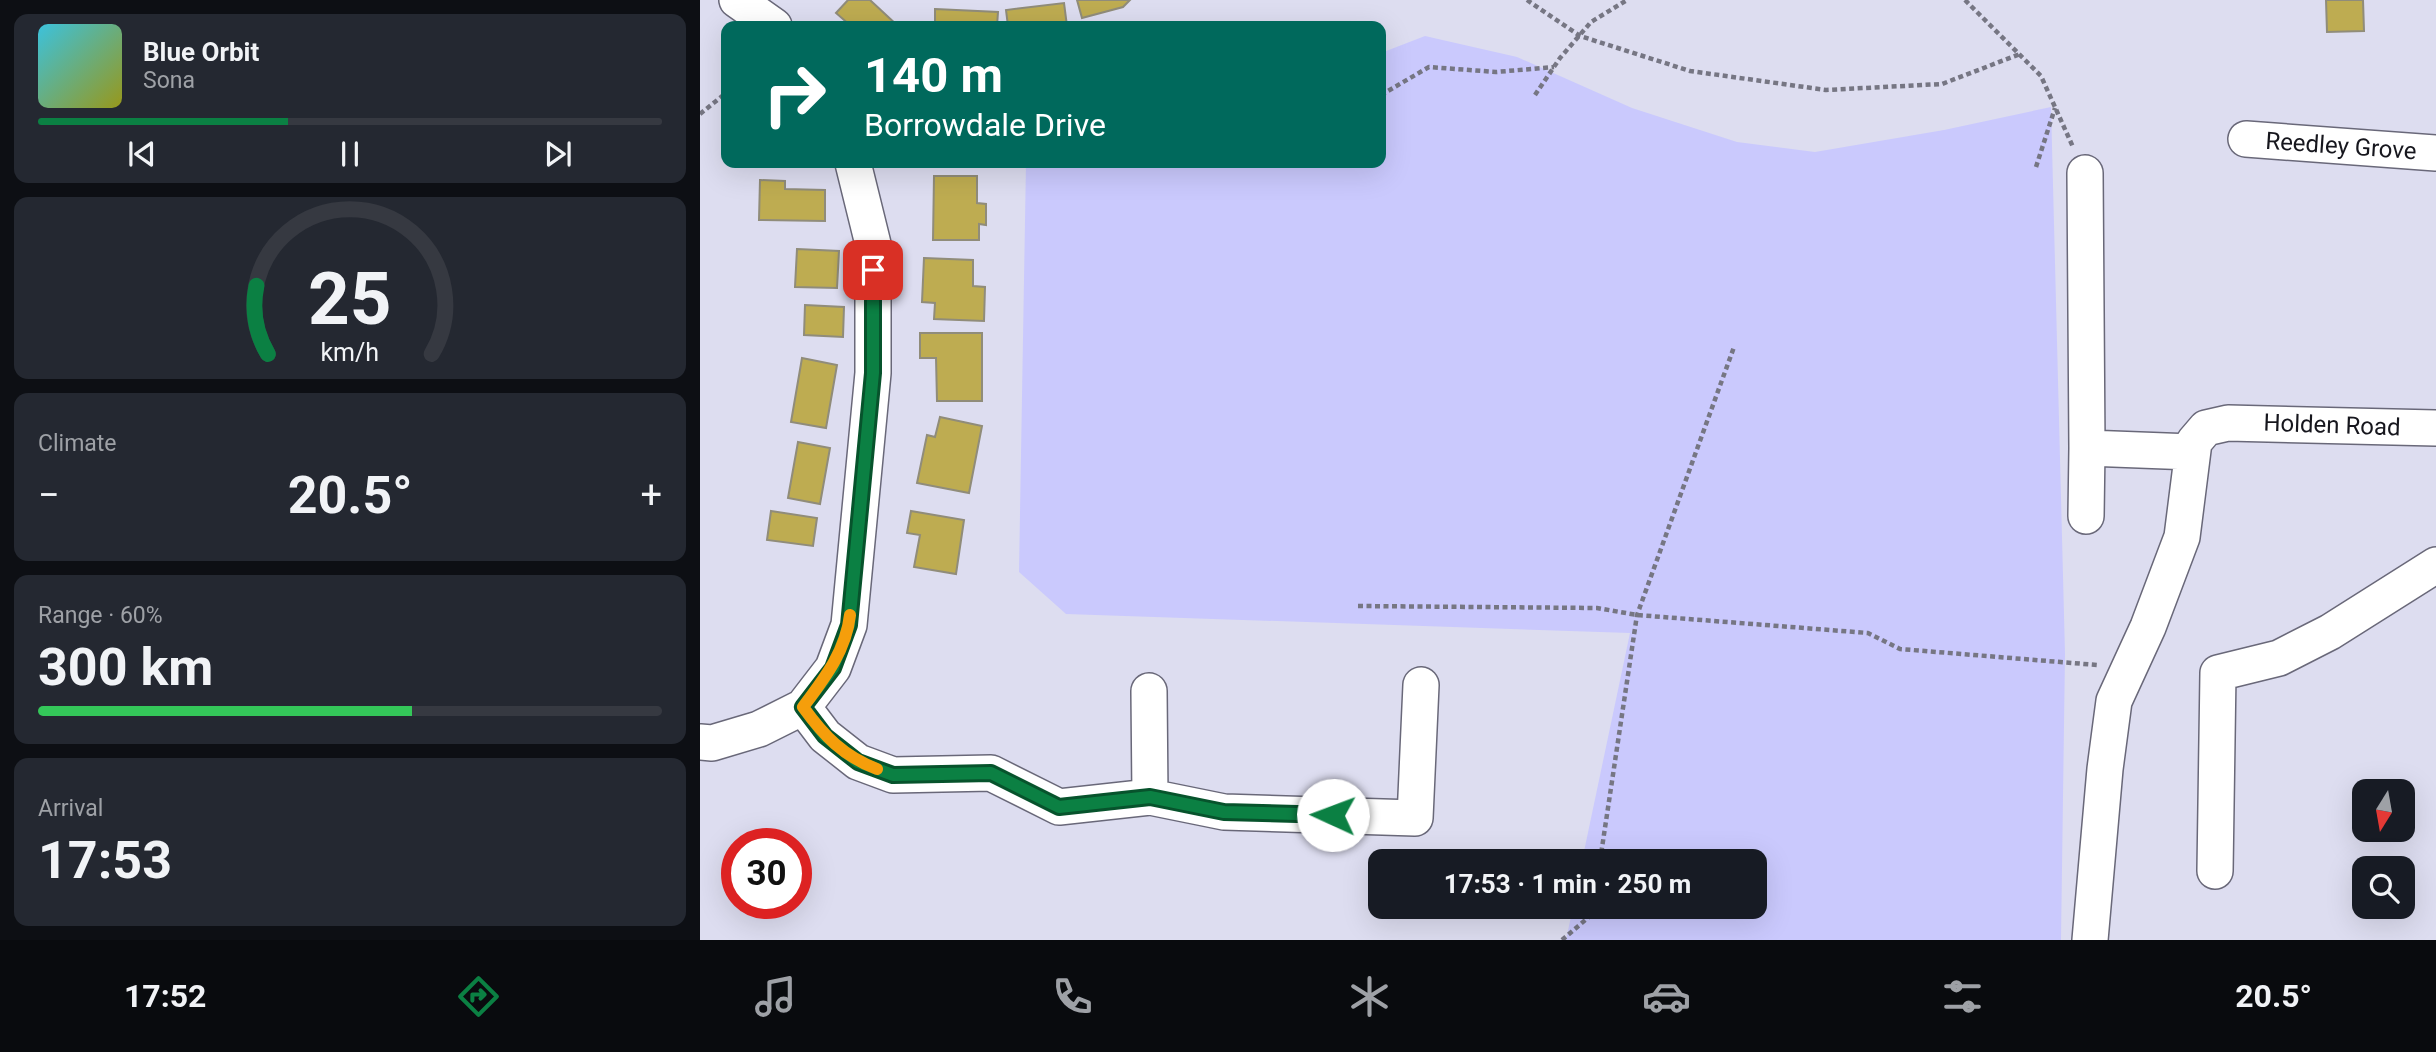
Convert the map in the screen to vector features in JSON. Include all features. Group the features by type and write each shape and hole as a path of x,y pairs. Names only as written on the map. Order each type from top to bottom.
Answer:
{"street":[{"path":"737,0 767,21"},
{"name":"Reedley Grove","path":"2246,139 2436,153"},
{"path":"700,742 712,743 759,729 803,707 833,668 849,625 873,373 873,244 854,168"},
{"path":"2085,173 2086,516"},
{"name":"Holden Road","path":"2192,452 2199,435 2206,428 2228,423 2436,428"},
{"path":"2087,448 2192,452 2182,537 2148,627 2114,701 2090,940"},
{"path":"2215,871 2218,673 2263,662 2321,665 2335,655 2359,614 2436,565"},
{"path":"803,707 825,736 858,762 893,775 991,773 1059,807 1150,797 1224,812 1415,818 1421,685"},
{"path":"1149,691 1150,797"}],"path":[{"path":"1527,0 1580,36 1690,71 1826,90 1942,84 2020,54"},
{"path":"1535,95 1591,22 1626,0"},
{"path":"1965,0 2041,76 2085,173"},
{"path":"1386,91 1429,67 1496,72 1554,67"},
{"path":"700,114 721,97"},
{"path":"2036,167 2055,107"},
{"path":"1602,849 1637,615 1734,347"},
{"path":"1358,606 1597,608 1637,615 1868,633 1900,649 2129,668"},
{"path":"1562,940 1586,919"}],"shaded area":[{"path":"1425,36 1517,57 1632,108 1737,142 1815,152 1944,130 2051,107 2065,654 2061,940 1566,940 1570,919 1767,919 1767,849 1585,849 1630,633 1066,614 1019,572 1026,168 1386,168 1386,51"}],"building":[{"path":"848,0 870,0 893,21 845,21 836,13"},
{"path":"1077,0 1130,0 1123,7 1082,18"},
{"path":"2326,0 2363,0 2364,31 2327,32"},
{"path":"1064,3 1066,21 1007,21 1006,10"},
{"path":"935,9 998,12 997,21 935,21"},
{"path":"934,176 977,176 977,203 986,204 986,225 979,224 979,240 933,240"},
{"path":"760,180 785,181 785,189 825,190 825,221 759,220"},
{"path":"797,249 839,251 837,288 795,287"},
{"path":"924,258 973,260 973,286 985,287 984,321 934,319 935,303 922,302"},
{"path":"805,305 844,307 843,337 804,335"},
{"path":"920,333 982,333 982,401 937,401 936,358 920,358"},
{"path":"802,358 837,365 826,428 791,422"},
{"path":"940,417 982,426 969,493 917,483 927,435 935,437"},
{"path":"798,442 830,448 820,504 788,498"},
{"path":"771,511 817,518 813,546 767,540"},
{"path":"911,511 964,520 956,574 914,567 920,535 907,533"}],"slow traffic":[{"path":"850,615 849,625 833,668 803,707 825,736 858,762 877,769"}],"route":[{"path":"873,270 873,373 849,625 833,668 803,707 825,736 858,762 893,775 991,773 1059,807 1150,797 1224,812 1333,815"}]}
